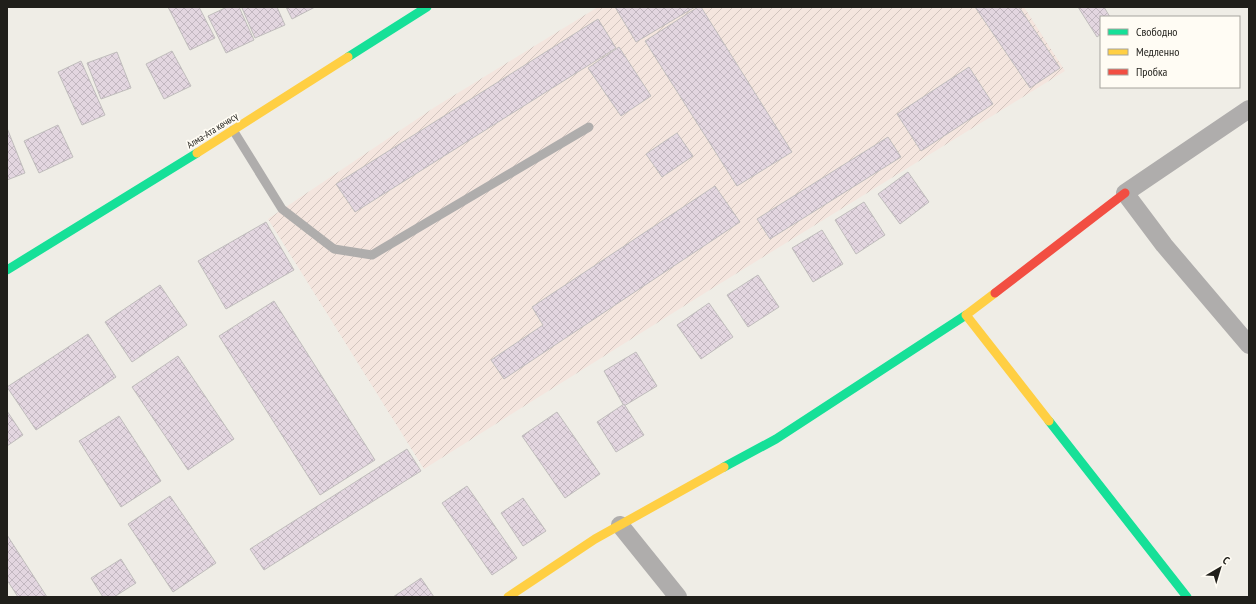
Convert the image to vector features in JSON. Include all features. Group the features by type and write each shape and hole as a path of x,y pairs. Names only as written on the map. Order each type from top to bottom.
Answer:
{"street":[{"name":"Алма-Ата көчөсү","path":"7,270 233,130 427,7"},
{"path":"508,597 595,539 776,438 966,315 1125,193 1249,109"},
{"path":"1125,193 1164,245 1249,345"},
{"path":"966,315 1186,597"},
{"path":"620,525 678,597"}],"lane":[{"path":"233,130 282,209 334,249 372,255 589,127"}],"shaded area":[{"path":"598,7 1024,7 1065,71 708,291 424,469 268,219 435,107"}],"building":[{"path":"168,7 199,7 215,38 190,50"},
{"path":"227,7 239,7 254,40 226,53 208,16"},
{"path":"277,7 285,25 255,38 242,8"},
{"path":"286,7 315,7 292,19"},
{"path":"615,7 695,7 636,42"},
{"path":"698,7 701,7 792,152 737,186 645,41"},
{"path":"975,7 1019,7 1060,68 1030,88"},
{"path":"1078,7 1104,7 1109,16 1100,16 1100,35 1097,37"},
{"path":"598,19 616,48 355,212 336,184"},
{"path":"619,47 651,96 621,116 588,68"},
{"path":"172,51 191,86 164,99 146,64"},
{"path":"117,52 131,88 101,99 87,63"},
{"path":"81,61 105,115 82,125 58,72"},
{"path":"969,67 993,104 921,151 897,114"},
{"path":"58,125 73,157 39,173 24,141"},
{"path":"7,128 25,173 7,180"},
{"path":"677,133 693,156 662,177 646,154"},
{"path":"888,137 901,157 770,239 757,219"},
{"path":"908,172 929,202 900,224 878,194"},
{"path":"715,186 740,222 504,379 491,360 543,325 532,307"},
{"path":"864,202 885,235 856,254 835,220"},
{"path":"266,222 294,270 226,309 198,261"},
{"path":"822,230 843,264 813,282 792,248"},
{"path":"758,275 779,307 748,327 727,295"},
{"path":"160,285 187,325 132,362 105,322"},
{"path":"274,301 375,460 320,495 219,336"},
{"path":"709,303 733,337 701,359 677,325"},
{"path":"88,334 116,377 36,430 7,387"},
{"path":"636,352 657,386 624,406 604,371"},
{"path":"178,356 234,439 188,470 132,387"},
{"path":"624,404 644,435 616,452 597,422"},
{"path":"7,411 23,435 7,446"},
{"path":"557,412 600,474 565,498 522,436"},
{"path":"119,416 161,481 121,507 79,441"},
{"path":"407,449 421,471 264,570 250,549"},
{"path":"467,486 517,558 492,575 442,503"},
{"path":"170,496 216,563 173,592 128,524"},
{"path":"523,498 546,531 523,546 501,513"},
{"path":"7,535 47,597 18,597 7,580"},
{"path":"121,559 136,583 114,597 103,597 91,578"},
{"path":"421,578 434,597 393,597"}],"traffic: fast":[{"path":"348,57 427,7"},
{"path":"7,270 197,153"},
{"path":"724,467 776,439 966,315"},
{"path":"1049,421 1187,597"}],"traffic: slow":[{"path":"197,153 348,57"},
{"path":"995,293 966,315 1049,421"},
{"path":"508,597 595,539 724,467"}],"traffic: jam":[{"path":"995,293 1125,193"}]}
